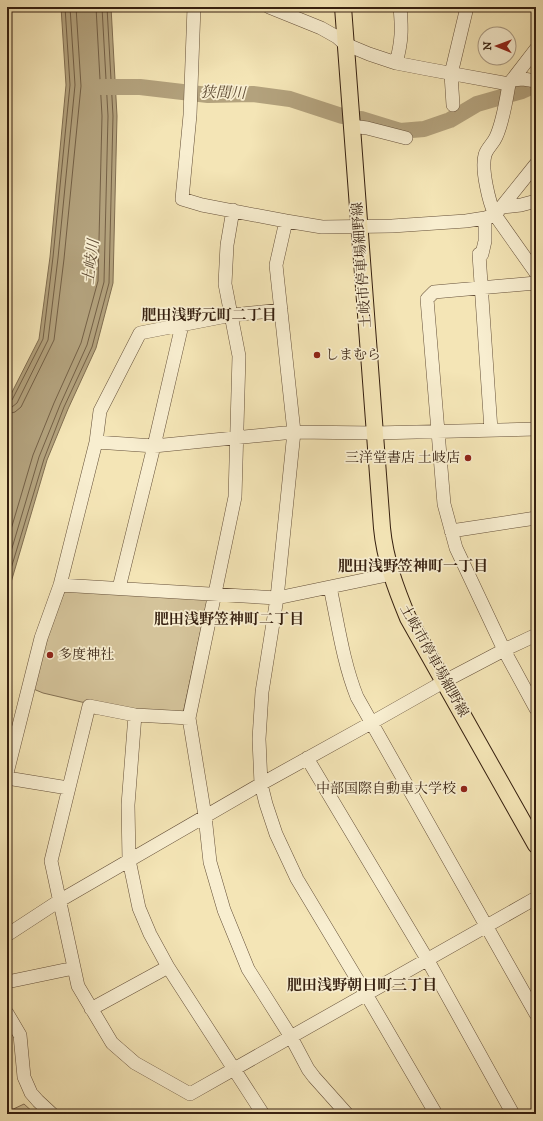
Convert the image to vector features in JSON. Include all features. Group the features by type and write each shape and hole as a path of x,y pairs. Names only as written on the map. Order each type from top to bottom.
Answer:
{"main road":[{"name":"土岐市停車場細野線","path":"343,7 383,540 392,574 408,618 445,681 536,845"}],"street":[{"path":"194,7 190,115 182,199 202,205 322,227 360,228 459,221 494,214 536,201"},
{"path":"269,7 321,28 337,37 345,44 396,63 509,88 533,81"},
{"path":"396,63 402,31 400,7"},
{"path":"453,105 451,74 466,7"},
{"path":"534,265 494,214 490,206 483,163 487,149 496,138 509,88 536,49"},
{"path":"351,126 367,128 406,138"},
{"path":"491,430 479,254 482,254 494,214 536,164"},
{"path":"233,210 227,244 225,284 239,356 234,496 189,718 205,816 210,862 224,910 248,969 291,1037 314,1077 347,1114"},
{"path":"286,221 276,265 294,432 277,598 262,692 259,739 261,784 276,834 297,879 436,1114"},
{"path":"536,283 434,292 427,299 444,504 451,531 456,548 504,650 536,709"},
{"path":"7,773 41,638 60,585 96,442 100,411 140,333 232,316 281,310"},
{"path":"119,588 182,325"},
{"path":"96,442 154,446 294,432 375,433 536,429"},
{"path":"451,531 536,518"},
{"path":"60,585 277,598 392,574"},
{"path":"330,587 350,680 371,723 536,1014"},
{"path":"7,935 59,901 261,784 445,681 536,635"},
{"path":"189,718 135,715 90,706 68,788 51,861 78,986 91,1008 112,1043 135,1063 190,1094 536,898"},
{"path":"135,715 128,805 129,860 139,908 150,934 168,967 263,1114"},
{"path":"307,758 427,959 513,1114"},
{"path":"7,778 68,788"},
{"path":"91,1008 168,967"},
{"path":"7,982 74,968"},
{"path":"7,1013 20,1035 24,1078 31,1093 52,1114"}],"shaded area":[{"path":"66,588 208,597 182,718 120,711 43,693 31,688 45,638"},
{"path":"24,1104 35,1114 7,1114 7,1112"}],"water":[{"name":"土岐川","path":"61,7 111,7 117,116 113,283 96,348 68,409 47,460 7,596 7,402 39,339 50,257 66,85"}],"waterway":[{"name":"狭間川","path":"361,119 400,131 424,129 450,120 477,104 522,91 531,87 536,80"},
{"name":"狭間川","path":"101,87 140,87 208,95 253,94 290,99 342,116"}],"place":[{"name":"しまむら","path":"317,355"},
{"name":"三洋堂書店 土岐店","path":"468,458"},
{"name":"多度神社","path":"50,655"},
{"name":"中部国際自動車大学校","path":"464,789"}],"district":[{"name":"肥田浅野元町二丁目","path":"209,315"},
{"name":"肥田浅野笠神町一丁目","path":"413,566"},
{"name":"肥田浅野笠神町二丁目","path":"229,619"},
{"name":"肥田浅野朝日町三丁目","path":"362,985"}]}
